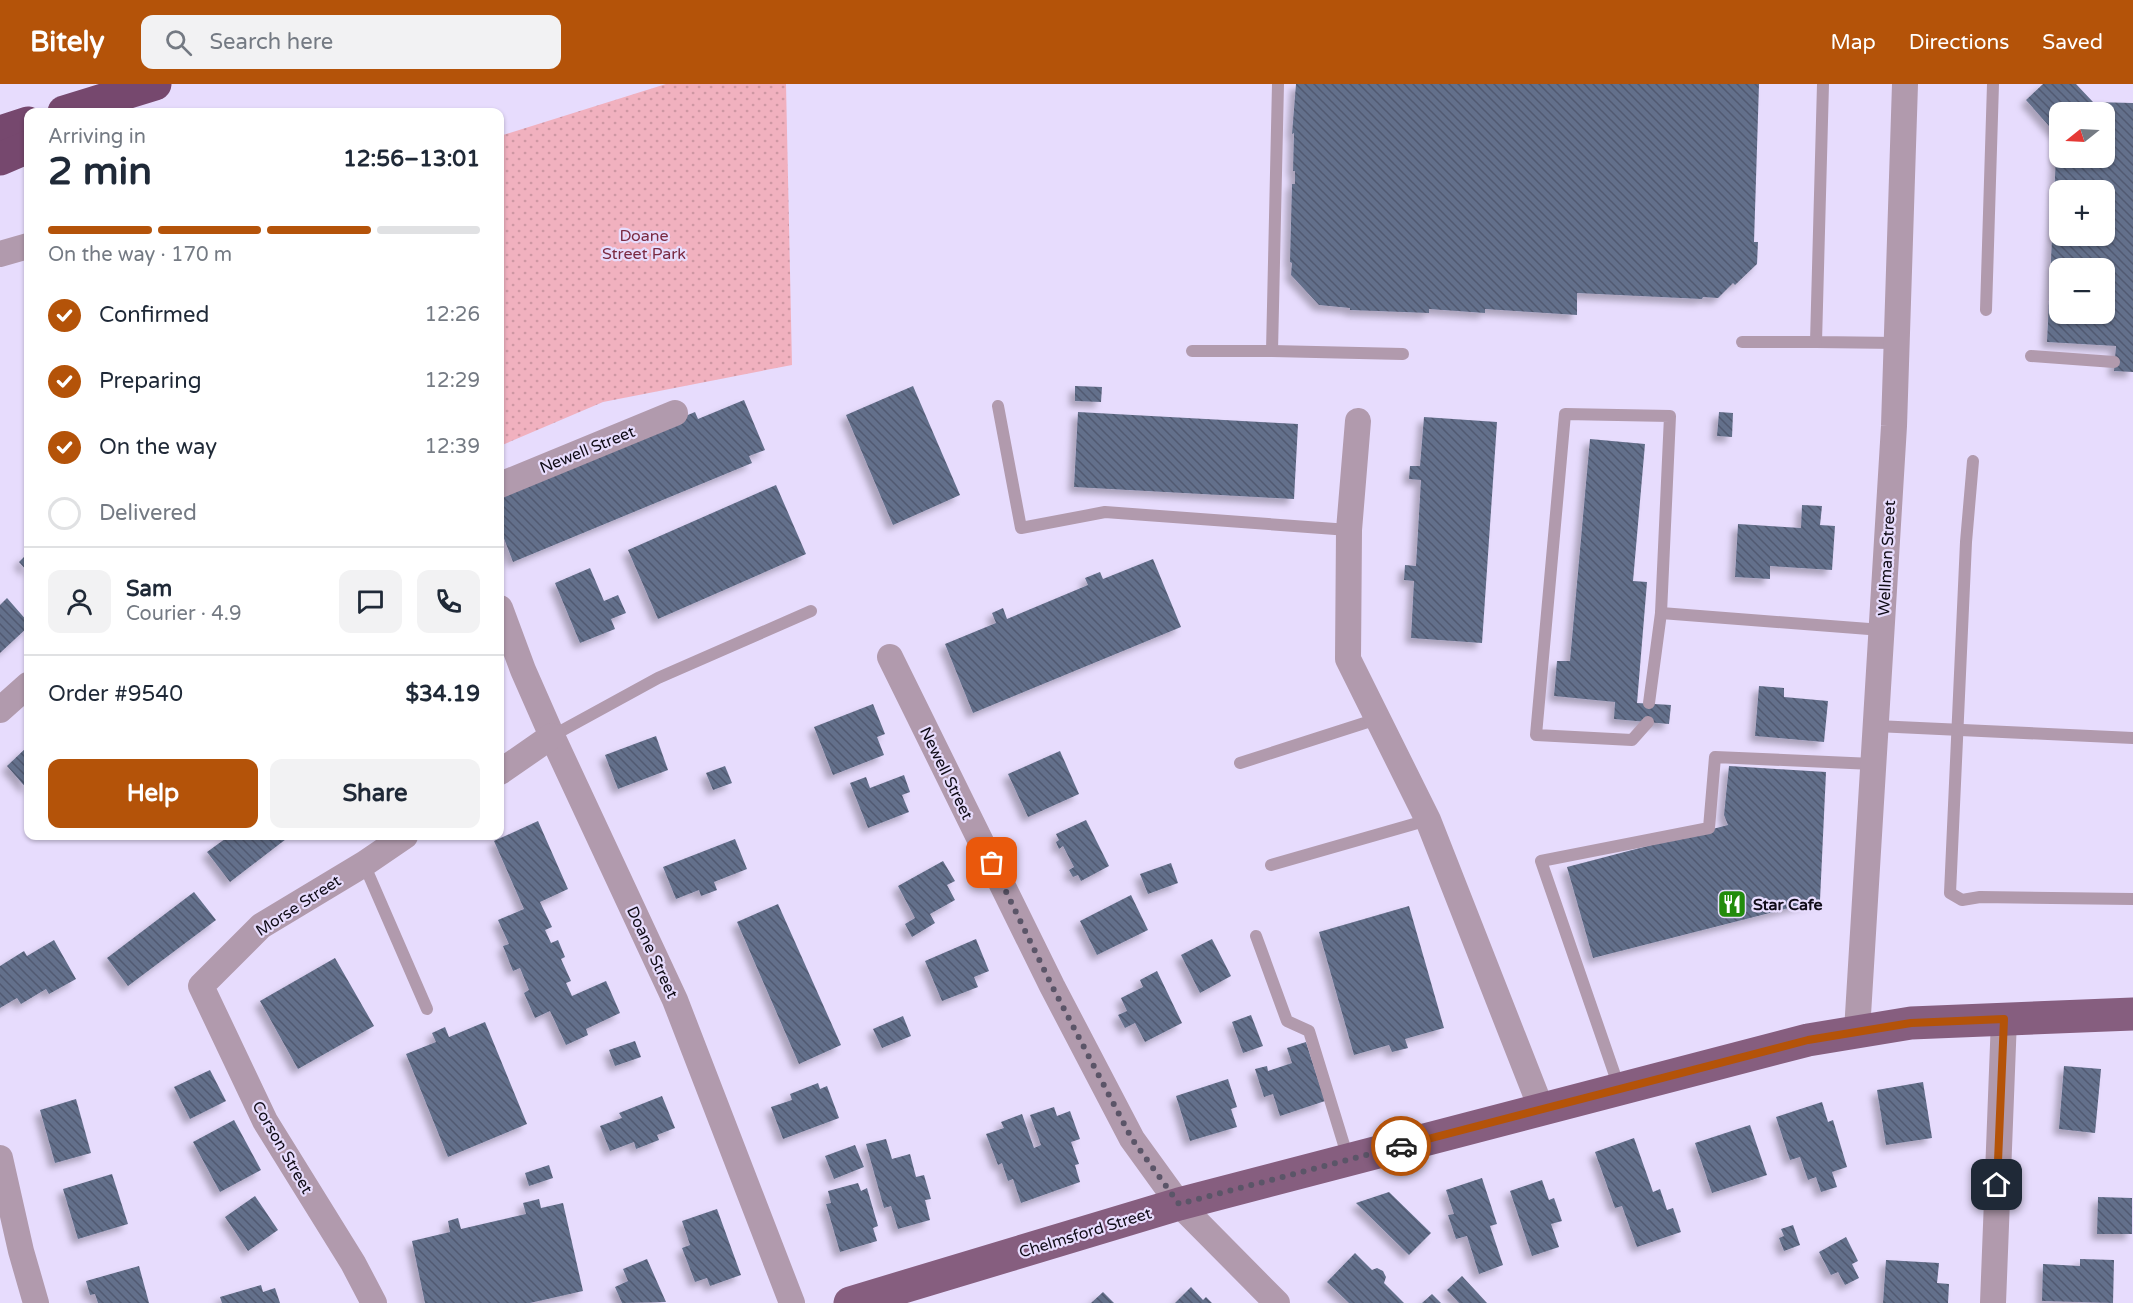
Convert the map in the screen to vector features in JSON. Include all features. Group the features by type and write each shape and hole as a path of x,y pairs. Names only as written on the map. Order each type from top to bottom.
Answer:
{"highway":[{"path":"77,108 155,84"},
{"path":"120,108 174,84"},
{"path":"0,132 24,124"},
{"path":"0,159 24,149"}],"main road":[{"name":"Chelmsford Street","path":"864,1301 1179,1204 1808,1040 1911,1023 2133,1014"}],"street":[{"name":"Wellman Street","path":"1857,1031 1893,446 1905,84"},
{"path":"0,254 24,247"},
{"name":"Newell Street","path":"504,483 675,413"},
{"path":"1358,421 1349,530 1348,659 1428,820 1541,1108"},
{"name":"Doane Street","path":"504,619 523,670 552,736 675,1000 792,1303"},
{"name":"Newell Street","path":"890,657 1052,986 1132,1139 1179,1204 1277,1303"},
{"path":"0,710 24,689"},
{"path":"504,769 552,736"},
{"name":"Morse Street","path":"201,986 261,926 364,864 399,840"},
{"name":"Corson Street","path":"201,986 265,1121 353,1263 374,1303"},
{"path":"1993,1303 2004,1019"},
{"path":"0,1158 21,1251 36,1303"}],"lane":[{"path":"1272,351 1278,84"},
{"path":"1816,342 1823,84"},
{"path":"1986,310 1993,84"},
{"path":"1742,342 1897,343"},
{"path":"1192,351 1403,354"},
{"path":"2031,356 2114,362"},
{"path":"998,406 1021,528 1105,512 1349,530"},
{"path":"1648,722 1632,740 1536,735 1565,414 1670,416 1661,613 1649,704"},
{"path":"1973,461 1966,542 1950,893 1962,900 1980,897 2133,898"},
{"path":"552,736 658,678 811,612"},
{"path":"1661,613 1882,630"},
{"path":"1240,763 1377,719"},
{"path":"1876,726 2133,738"},
{"path":"1620,1088 1541,861 1709,828 1715,757 1873,764"},
{"path":"1271,865 1428,820"},
{"path":"364,864 427,1009"},
{"path":"1256,936 1287,1021 1309,1031 1348,1159"}],"green space":[{"name":"Doane Street Park","path":"666,84 786,84 792,365 603,402 504,444 504,135"}],"building":[{"path":"1296,84 1759,84 1754,242 1758,242 1757,264 1718,298 1577,293 1577,315 1485,309 1485,313 1429,309 1429,313 1350,310 1350,308 1319,305 1291,275 1292,184 1295,184 1294,133 1292,134"},
{"path":"2043,84 2076,84 2093,102 2049,102 2049,126 2026,100"},
{"path":"2115,103 2133,103 2133,372 2114,371 2116,346 2047,342 2049,301 2049,324 2115,324 2115,258 2051,258 2052,246 2115,246 2115,180 2055,180 2055,168 2115,168"},
{"path":"913,386 960,495 893,525 846,415"},
{"path":"1075,386 1102,387 1101,402 1075,401"},
{"path":"744,400 765,450 749,456 752,463 513,562 504,538 504,491 695,412 698,419"},
{"path":"1078,412 1298,424 1294,499 1074,487"},
{"path":"1719,412 1733,413 1732,437 1717,436"},
{"path":"1424,417 1497,422 1482,643 1411,638 1414,581 1404,580 1405,565 1416,566 1421,480 1409,479 1410,466 1420,466"},
{"path":"1590,439 1645,444 1633,581 1647,582 1637,703 1671,705 1669,724 1614,719 1615,702 1554,696 1557,661 1570,661"},
{"path":"776,485 806,554 658,619 628,550"},
{"path":"1802,505 1822,506 1820,525 1835,526 1832,570 1770,566 1770,579 1735,577 1738,524 1801,528"},
{"path":"24,557 24,568 19,562"},
{"path":"1153,559 1181,627 973,713 945,644 996,623 992,613 1003,608 1007,619 1088,585 1085,578 1100,572 1103,579"},
{"path":"590,568 604,601 618,595 626,613 611,619 615,629 580,643 555,583"},
{"path":"7,598 24,617 24,631 0,653 0,605"},
{"path":"1759,686 1784,688 1784,697 1828,701 1824,742 1755,736"},
{"path":"873,704 885,734 877,737 884,755 833,775 814,727"},
{"path":"656,736 668,770 618,789 605,755"},
{"path":"24,750 24,785 7,766"},
{"path":"1060,751 1079,794 1028,817 1008,774"},
{"path":"725,766 732,783 713,790 706,773"},
{"path":"1729,766 1826,772 1820,900 1593,958 1567,867 1728,825 1724,815"},
{"path":"904,775 910,792 902,795 909,812 868,828 850,783 866,777 870,788"},
{"path":"1086,820 1109,866 1081,881 1078,875 1073,877 1069,870 1074,867 1063,846 1059,849 1056,834"},
{"path":"538,821 568,889 540,902 552,927 545,930 551,943 558,940 565,957 561,959 571,981 566,983 572,996 606,981 620,1013 586,1029 588,1035 566,1045 550,1011 535,1018 524,993 529,990 520,968 513,971 503,946 509,944 498,920 524,909 494,841 504,840 504,836"},
{"path":"735,839 747,869 714,882 717,890 701,896 699,890 676,899 663,867"},
{"path":"224,840 285,840 230,882 207,852"},
{"path":"943,861 955,881 947,885 955,900 930,914 935,923 912,937 905,924 915,918 898,886"},
{"path":"1171,863 1178,883 1148,894 1140,874"},
{"path":"194,892 216,920 128,986 107,958"},
{"path":"1131,895 1148,930 1097,955 1080,921"},
{"path":"778,904 841,1045 799,1064 737,922"},
{"path":"1409,906 1444,1028 1405,1039 1408,1048 1392,1052 1389,1045 1354,1055 1319,932"},
{"path":"976,939 989,971 974,977 978,987 942,1001 925,961"},
{"path":"1212,939 1231,976 1200,993 1181,955"},
{"path":"54,940 76,979 49,994 46,989 21,1004 17,998 0,1008 0,966 24,951 27,956"},
{"path":"335,958 374,1026 298,1069 260,1001"},
{"path":"1157,971 1182,1023 1145,1042 1135,1023 1125,1028 1118,1015 1127,1011 1121,998 1143,987 1140,980"},
{"path":"1251,1015 1263,1046 1243,1053 1232,1022"},
{"path":"903,1016 911,1036 882,1048 873,1029"},
{"path":"485,1022 527,1124 448,1157 406,1054 436,1042 432,1033 445,1027 449,1037"},
{"path":"635,1041 641,1057 615,1066 609,1050"},
{"path":"1306,1042 1325,1101 1280,1116 1273,1094 1264,1097 1255,1069 1267,1066 1268,1071 1292,1063 1287,1048"},
{"path":"2064,1066 2101,1069 2095,1133 2059,1129"},
{"path":"210,1070 226,1101 190,1119 174,1087"},
{"path":"1228,1079 1237,1107 1231,1109 1237,1127 1190,1141 1176,1096"},
{"path":"1923,1082 1932,1138 1886,1145 1877,1090"},
{"path":"818,1083 820,1089 827,1086 839,1118 783,1139 771,1107 792,1100 790,1094"},
{"path":"662,1096 675,1128 657,1135 659,1140 636,1149 634,1142 610,1151 600,1126 622,1118 619,1113"},
{"path":"76,1099 91,1153 55,1163 40,1110"},
{"path":"1822,1102 1828,1122 1833,1120 1847,1167 1832,1172 1837,1187 1821,1192 1816,1177 1808,1180 1800,1157 1790,1160 1776,1117"},
{"path":"1054,1107 1057,1116 1070,1111 1080,1139 1071,1142 1079,1164 1075,1165 1080,1182 1021,1203 1013,1179 1008,1181 1002,1163 998,1165 986,1134 1004,1128 1001,1122 1022,1114 1034,1148 1041,1145 1030,1115"},
{"path":"234,1120 261,1170 220,1192 193,1142"},
{"path":"1750,1125 1767,1175 1712,1193 1695,1143"},
{"path":"1634,1138 1653,1192 1660,1189 1667,1210 1673,1208 1681,1232 1637,1247 1622,1206 1615,1208 1595,1152"},
{"path":"886,1139 892,1159 910,1154 916,1177 924,1175 931,1199 925,1200 930,1220 898,1229 891,1206 884,1208 866,1144"},
{"path":"855,1145 864,1167 834,1179 825,1156"},
{"path":"549,1165 553,1178 529,1186 525,1173"},
{"path":"112,1174 128,1224 78,1239 63,1189"},
{"path":"1482,1178 1497,1224 1490,1226 1503,1265 1479,1274 1467,1236 1456,1239 1448,1215 1454,1214 1446,1190"},
{"path":"1542,1180 1549,1200 1554,1198 1562,1221 1551,1224 1559,1247 1532,1256 1510,1191"},
{"path":"858,1183 861,1191 867,1188 878,1226 873,1228 877,1241 840,1252 826,1204 831,1203 828,1191"},
{"path":"1389,1192 1431,1233 1409,1255 1356,1203"},
{"path":"255,1196 278,1230 248,1251 225,1217"},
{"path":"2098,1197 2132,1198 2132,1234 2097,1234"},
{"path":"539,1199 541,1208 563,1203 583,1291 530,1303 425,1303 412,1241 450,1232 448,1221 458,1218 461,1229 526,1214 523,1203"},
{"path":"717,1209 741,1275 710,1286 707,1278 695,1282 682,1248 690,1245 682,1221"},
{"path":"1793,1225 1800,1245 1784,1251 1779,1238 1784,1236 1781,1229"},
{"path":"1846,1237 1858,1261 1852,1264 1859,1278 1845,1285 1838,1272 1831,1275 1819,1252"},
{"path":"1355,1253 1372,1270 1377,1268 1383,1271 1386,1277 1384,1283 1404,1303 1349,1303 1327,1282"},
{"path":"647,1259 666,1302 622,1303 615,1287 628,1281 623,1269"},
{"path":"2080,1259 2114,1260 2113,1303 2042,1301 2043,1264 2080,1266"},
{"path":"1886,1260 1939,1263 1937,1283 1949,1284 1948,1303 1883,1303"},
{"path":"139,1266 149,1303 98,1303 95,1294 90,1295 86,1281"},
{"path":"1462,1276 1487,1303 1459,1303 1447,1290"},
{"path":"261,1285 263,1292 275,1288 280,1303 222,1303 220,1297"},
{"path":"1191,1287 1203,1300 1206,1297 1212,1303 1175,1303"},
{"path":"1103,1292 1114,1303 1091,1303"},
{"path":"1432,1294 1441,1303 1422,1303"}],"way so far":[{"path":"992,863 1052,986 1132,1139 1179,1204 1401,1146"}],"place":[{"name":"Star Cafe","path":"1732,904"}],"route":[{"path":"1401,1146 1808,1040 1911,1023 2004,1019 1997,1185"}]}
